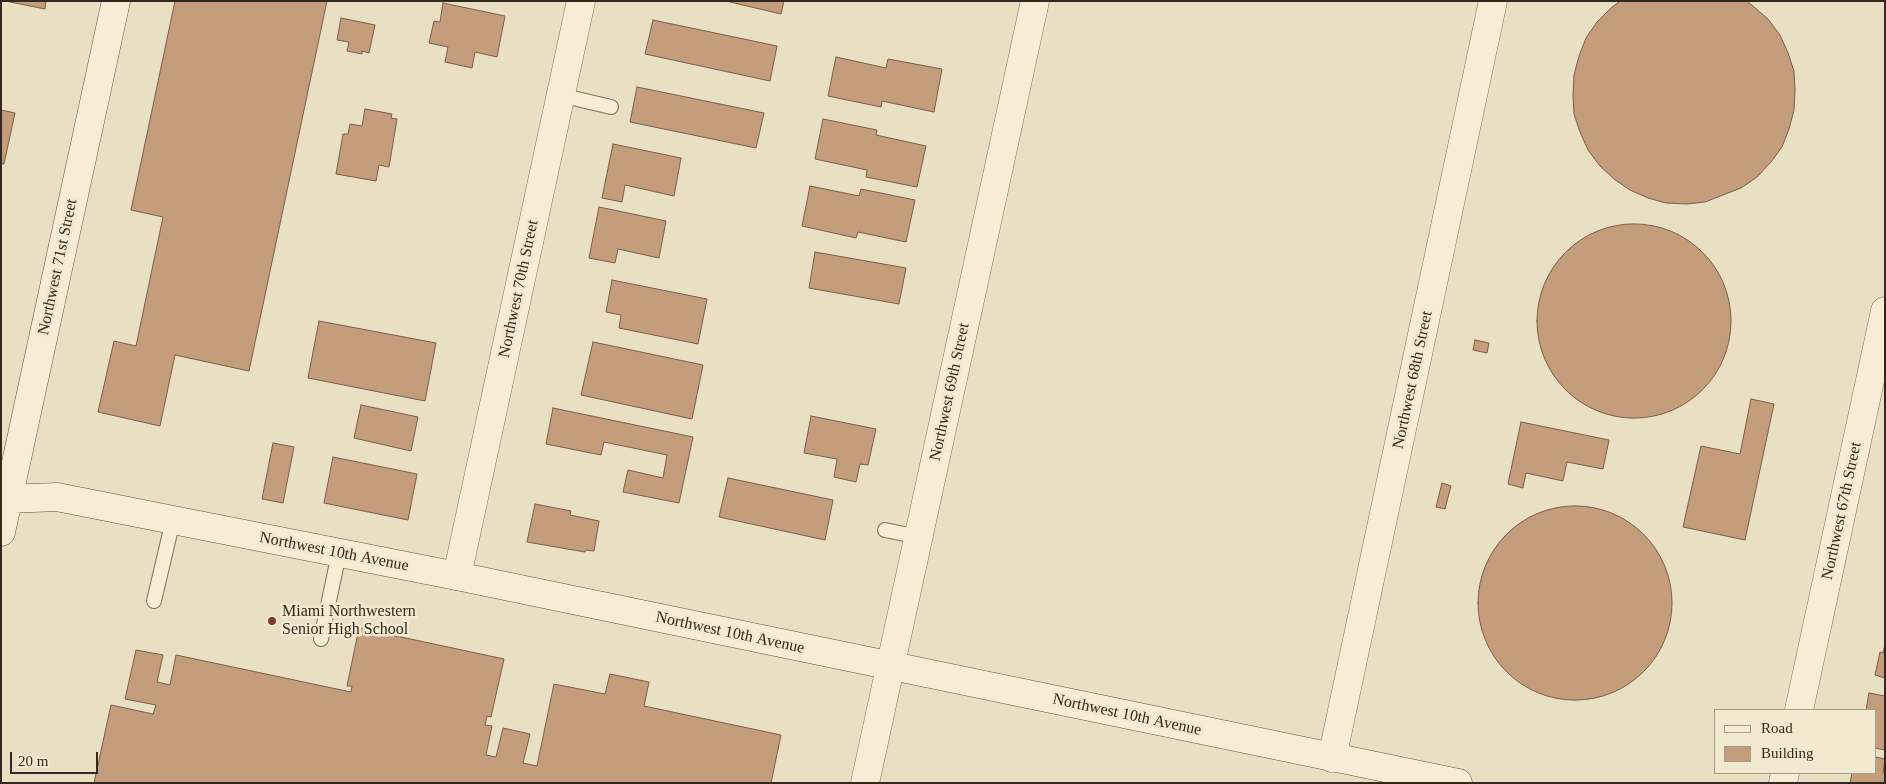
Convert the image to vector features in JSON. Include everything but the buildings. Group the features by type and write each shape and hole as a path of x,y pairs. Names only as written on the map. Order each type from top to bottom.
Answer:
{"street":[{"name":"Northwest 71st Street","path":"1,532 5,500 116,1"},
{"name":"Northwest 70th Street","path":"457,576 580,1"},
{"name":"Northwest 69th Street","path":"865,783 1035,1"},
{"name":"Northwest 68th Street","path":"1332,758 1493,1"},
{"name":"Northwest 67th Street","path":"1799,709 1885,311"},
{"name":"Northwest 10th Avenue","path":"5,500 57,497 457,576 1332,758 1383,776 1458,783"}],"lane":[{"path":"560,95 611,107"},
{"path":"154,601 174,520"},
{"path":"885,530 918,537"},
{"path":"321,639 339,553"}],"place":[{"name":"Miami Northwestern Senior High School","path":"272,621"}]}
